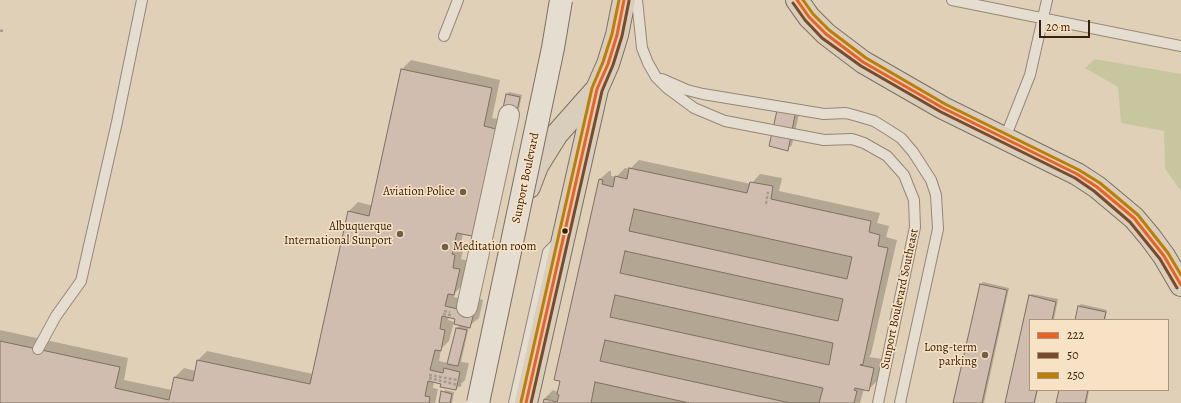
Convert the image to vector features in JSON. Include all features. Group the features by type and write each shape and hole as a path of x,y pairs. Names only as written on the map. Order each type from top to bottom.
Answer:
{"main road":[{"name":"Sunport Boulevard","path":"480,399 550,63 561,0"},
{"name":"Sunport Boulevard","path":"526,403 597,89 608,64 617,35 624,0"},
{"path":"797,0 809,17 826,34 863,62 943,108 1077,174 1116,202 1150,236 1181,285"},
{"name":"Sunport Boulevard","path":"480,399 524,202 536,166 557,134 597,89"}],"street":[{"path":"467,307 509,115"}],"lane":[{"path":"38,349 56,316 81,281 117,122 142,0"},
{"path":"444,36 458,0"},
{"path":"637,0 642,48 656,77 687,90 704,94 824,114 846,113 858,116 874,121 901,138 913,152 930,180 937,207 938,229 900,403"},
{"path":"952,0 1181,46"},
{"path":"1005,138 1030,75 1047,0"},
{"name":"Sunport Boulevard Southeast","path":"656,77 679,98 709,116 798,136 824,140 852,139 876,148 887,156 900,170 910,187 915,207 916,227 878,403"},
{"path":"514,403 548,252 564,236"}],"path":[{"path":"0,31 5,30"},
{"path":"766,204 768,192"},
{"path":"429,378 480,399"}],"shaded area":[{"path":"1095,59 1181,74 1181,191 1165,169 1164,131 1121,123 1118,87 1085,68"}],"building":[{"name":"Albuquerque International Sunport","path":"401,69 492,88 484,126 496,129 472,236 457,233 452,254 455,255 453,268 460,269 454,295 448,294 445,306 458,309 475,309 470,328 454,324 455,319 442,316 440,329 445,330 441,351 435,350 430,370 443,373 444,368 460,372 456,390 440,387 441,384 428,381 425,396 430,397 429,403 0,403 0,341 120,367 115,388 169,400 174,377 193,381 197,360 310,384 348,211 369,216"},
{"path":"506,94 520,97 516,116 502,113"},
{"path":"778,106 796,110 788,151 769,146"},
{"path":"629,168 747,193 750,182 773,186 771,199 871,221 869,232 880,235 878,246 888,248 863,364 860,365 874,368 869,391 855,388 854,390 857,391 854,403 543,403 544,399 557,402 559,395 557,394 560,381 554,380 599,179 603,180 602,184 613,187 615,176 627,179"},
{"path":"634,209 852,257 847,279 629,231"},
{"path":"625,251 843,299 838,321 620,273"},
{"path":"980,284 1007,290 982,403 953,403"},
{"path":"615,295 833,343 829,365 610,317"},
{"path":"1029,295 1056,302 1052,319 1029,319 1029,391 1037,391 1034,403 1005,403"},
{"path":"1078,306 1106,312 1104,319 1075,319"},
{"path":"456,328 467,330 458,366 447,364"},
{"path":"605,340 823,388 819,403 790,403 600,361"},
{"path":"595,382 689,403 591,403"},
{"path":"441,391 452,394 450,403 439,403"},
{"path":"1059,391 1088,391 1085,403 1056,403"}],"transit line":[{"name":"250","path":"521,402 592,88 603,62 612,34 619,0"},
{"name":"222","path":"526,403 597,89 608,64 617,35 624,0"},
{"name":"222","path":"797,0 809,17 826,34 863,62 943,108 1077,174 1097,187 1134,218 1164,256 1181,285"},
{"name":"250","path":"803,0 813,14 829,30 866,58 945,104 1079,170 1100,183 1138,215 1168,253 1181,275"},
{"name":"50","path":"531,403 602,91 613,65 622,36 629,1"},
{"name":"50","path":"793,3 805,20 822,38 861,66 941,112 1075,178 1094,191 1130,222 1160,259 1177,288"}],"place":[{"name":"Aviation Police","path":"463,192"},
{"name":"Albuquerque International Sunport","path":"400,234"},
{"name":"Meditation room","path":"445,247"},
{"name":"Long-term parking","path":"985,355"}]}
